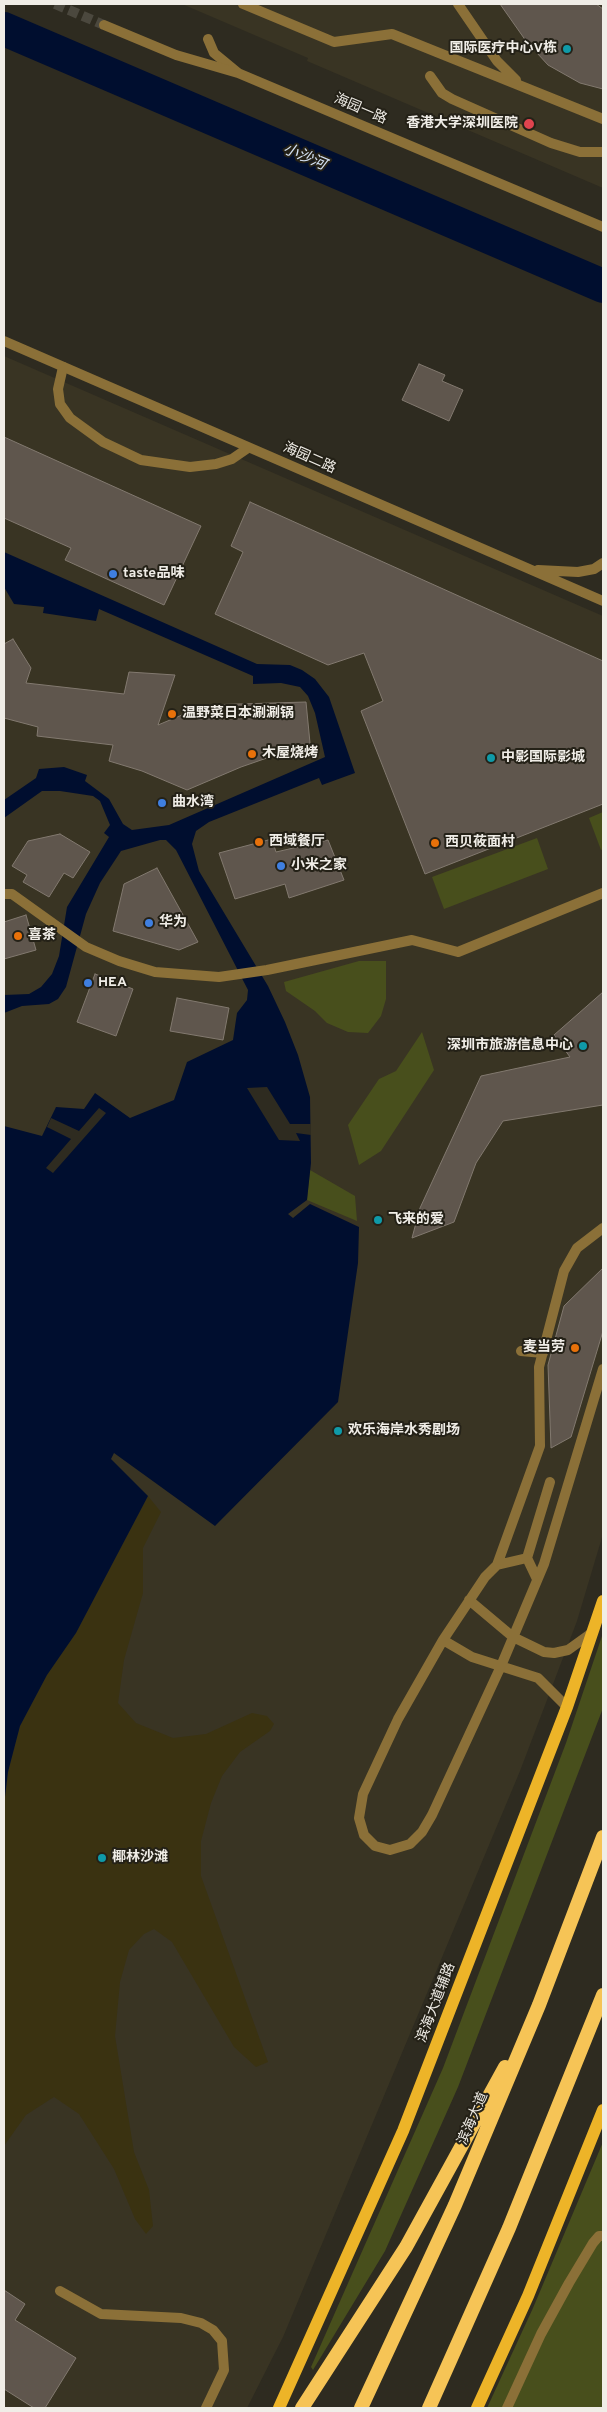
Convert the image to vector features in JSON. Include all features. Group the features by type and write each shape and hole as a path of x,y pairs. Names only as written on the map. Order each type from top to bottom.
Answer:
{"highway":[{"name":"滨海大道","path":"361,2408 455,2205 539,2005 603,1837"},
{"path":"429,2408 509,2228 603,1995"},
{"path":"302,2408 406,2247 539,2005"}],"main road":[{"name":"滨海大道辅路","path":"278,2408 403,2131 567,1707 603,1601"},
{"path":"477,2408 528,2296 603,2110"}],"street":[{"path":"243,4 334,42 392,34 603,119"},
{"path":"458,4 502,66 516,80 532,90"},
{"name":"海园一路","path":"104,25 176,55 238,73 603,227"},
{"path":"208,39 214,53 238,73"},
{"path":"430,76 442,93 452,100 524,131 580,152 603,152"},
{"name":"海园二路","path":"4,341 603,601"},
{"path":"63,367 58,389 60,404 70,418 104,442 141,460 190,467 216,464 232,459 248,448"},
{"path":"529,570 578,572 594,569 603,563"},
{"path":"4,894 12,894 86,947 119,961 155,972 219,977 267,970 412,940 458,952 603,893"},
{"path":"603,1228 584,1242 569,1259 564,1271 539,1367 540,1446 497,1565 485,1577 443,1640 398,1719 363,1794 358,1818 364,1835 375,1846 390,1850 410,1844 422,1832 432,1815 501,1666 544,1564 603,1369"},
{"path":"584,1242 603,1240"},
{"path":"521,1350 542,1353"},
{"path":"537,1579 527,1558 550,1482"},
{"path":"497,1565 527,1558"},
{"path":"469,1600 513,1637 533,1649 554,1653 572,1648 594,1631"},
{"path":"443,1640 472,1657 538,1678 567,1707"},
{"path":"507,2408 541,2334 569,2283 593,2242 599,2236 603,2236"},
{"path":"60,2291 101,2314 181,2318 200,2323 213,2330 222,2341 224,2370 206,2408"}],"shaded area":[{"name":"香港大学深圳医院","path":"182,4 603,4 603,188 307,61 308,58"},
{"path":"4,356 603,616 603,1534 577,1621 520,1771 283,2337 247,2408 4,2408"}],"green space":[{"path":"603,812 603,849 601,850 589,818"},
{"path":"537,838 548,869 444,909 432,877"},
{"path":"359,961 386,961 386,999 381,1016 368,1033 348,1032 327,1023 315,1011 286,991 284,982"},
{"path":"422,1032 434,1070 381,1151 359,1165 348,1125 379,1079 396,1071"},
{"path":"310,1170 355,1196 357,1221 307,1200"},
{"path":"603,1633 603,1708 458,2087 385,2251 313,2370 311,2367 443,2068 566,1743"},
{"path":"603,2142 603,2408 487,2408 533,2308"}],"sand":[{"name":"椰林沙滩","path":"148,1496 161,1512 143,1548 143,1593 124,1660 118,1703 136,1723 173,1738 206,1734 252,1713 267,1716 274,1724 270,1731 240,1752 222,1776 211,1803 201,1841 201,1876 268,2062 256,2067 234,2047 172,1942 154,1929 144,1934 129,1950 120,1982 115,2036 134,2152 149,2190 153,2226 146,2234 135,2219 114,2169 79,2114 54,2097 26,2115 4,2146 4,1805 8,1772 20,1726 47,1675 76,1633"}],"water":[{"path":"4,552 257,664 290,665 302,670 315,679 329,697 355,773 322,785 319,778 209,822 196,831 192,844 199,871 268,986 285,1022 298,1055 310,1097 311,1163 307,1200 288,1214 293,1218 310,1204 359,1227 358,1263 338,1402 215,1526 114,1453 111,1459 148,1496 76,1633 47,1675 20,1726 8,1772 4,1805 4,1126 42,1136 56,1107 84,1109 95,1093 130,1118 174,1100 187,1062 233,1040 237,1013 247,1000 248,990 176,850 166,840 160,840 121,851 100,883 86,914 66,987 58,999 49,1004 22,1006 4,1013 4,995 29,994 41,987 52,974 59,956 67,907 109,837 104,833 110,825 100,801 93,796 60,791 42,791 4,818 4,800 36,778 39,769 64,767 87,775 85,781 109,799 123,824 132,830 169,825 325,757 315,713 308,696 300,687 281,683 253,684 253,676 99,609 96,621 43,613 44,607 14,604 4,587"}],"pier":[{"path":"267,1087 290,1124 311,1124 311,1135 296,1133 300,1141 279,1140 247,1088"},
{"path":"99,1108 106,1113 53,1173 46,1168 71,1139 47,1127 51,1118 79,1131"}],"building":[{"name":"国际医疗中心V栋","path":"500,4 596,4 603,9 603,89 580,83 548,65 526,41"},
{"path":"419,364 445,375 442,381 463,390 449,421 402,400"},
{"path":"4,437 201,526 164,605 65,560 71,548 4,518"},
{"name":"中影国际影城","path":"250,502 603,661 603,804 425,874 361,711 383,701 364,653 328,665 215,614 243,552 231,546"},
{"path":"13,639 31,668 26,683 124,694 129,672 175,675 158,725 206,705 306,702 310,743 241,767 187,790 142,771 109,761 113,745 37,736 38,727 4,718 4,644"},
{"path":"60,834 90,852 73,878 64,873 49,897 23,882 27,875 12,866 28,841"},
{"name":"小米之家","path":"272,839 276,852 328,840 344,880 289,898 285,884 235,899 219,853"},
{"path":"157,868 198,942 179,950 113,931 124,884"},
{"name":"喜茶","path":"26,915 36,950 4,959 4,922"},
{"path":"95,974 133,989 116,1036 77,1022"},
{"path":"603,992 603,1105 503,1121 476,1163 454,1222 412,1238 420,1208 481,1076 570,1057 554,1035"},
{"path":"177,998 229,1008 223,1040 170,1031"},
{"name":"麦当劳","path":"603,1268 603,1331 571,1437 551,1448 548,1365 564,1306"},
{"path":"4,2290 25,2304 15,2320 76,2358 45,2408 34,2408 4,2389"}],"waterway":[{"name":"小沙河","path":"4,29 603,286"}],"tunnel":[{"path":"55,4 104,25"}],"place":[{"name":"国际医疗中心V栋","path":"567,49"},
{"name":"香港大学深圳医院","path":"529,124"},
{"name":"taste品味","path":"113,574"},
{"name":"温野菜日本涮涮锅","path":"172,714"},
{"name":"木屋烧烤","path":"252,754"},
{"name":"中影国际影城","path":"491,758"},
{"name":"曲水湾","path":"162,803"},
{"name":"西域餐厅","path":"259,842"},
{"name":"西贝莜面村","path":"435,843"},
{"name":"小米之家","path":"281,866"},
{"name":"华为","path":"149,923"},
{"name":"喜茶","path":"18,936"},
{"name":"HEA","path":"88,983"},
{"name":"深圳市旅游信息中心","path":"583,1046"},
{"name":"飞来的爱","path":"378,1220"},
{"name":"麦当劳","path":"575,1348"},
{"name":"欢乐海岸水秀剧场","path":"338,1431"},
{"name":"椰林沙滩","path":"102,1858"}]}
